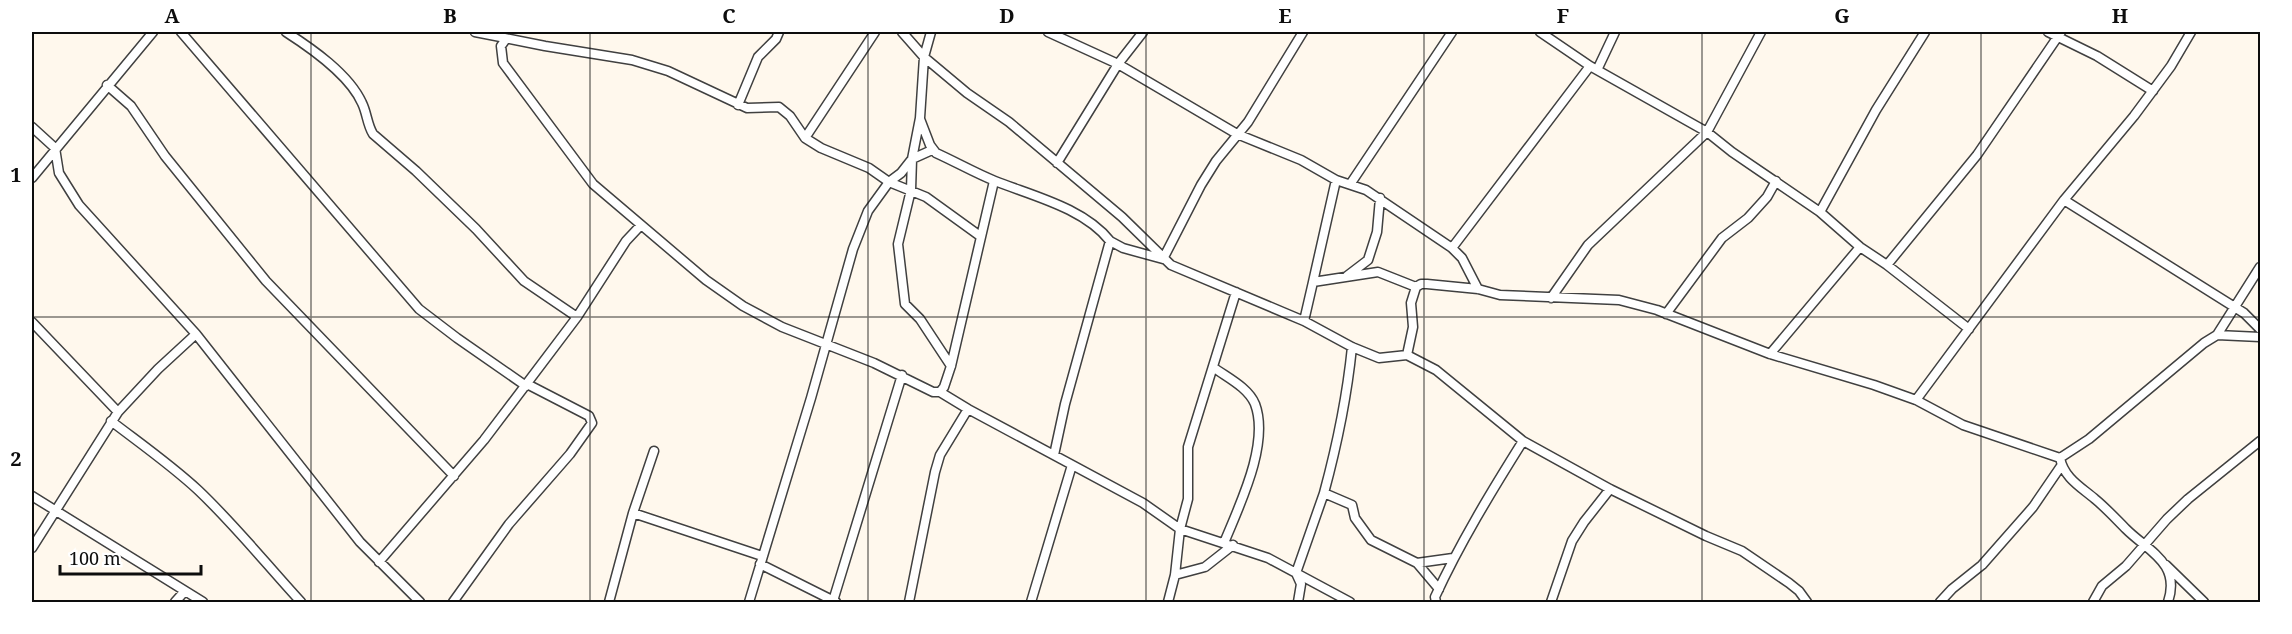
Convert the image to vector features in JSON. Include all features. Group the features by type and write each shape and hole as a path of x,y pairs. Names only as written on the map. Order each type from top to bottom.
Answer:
{"street":[{"path":"32,178 153,32"},
{"path":"181,32 419,309 526,385 589,416 592,423 570,454 509,524 453,603"},
{"path":"286,32 325,58 344,79 362,102 368,126 373,134 416,171 476,229 524,281 577,317"},
{"path":"475,32 632,60 668,71 747,108 779,107 790,116 805,138 821,148 869,168 888,182 935,202 980,236"},
{"path":"738,105 758,57 776,39 779,32"},
{"path":"805,138 875,32"},
{"path":"902,32 924,57 1122,216 1163,259 1186,273 1304,321 1352,347 1379,358 1407,355 1436,370 1523,441 1610,489 1742,551 1775,572 1808,601"},
{"path":"931,32 924,57 920,118 912,159 911,190 898,244 905,304 920,319 951,366"},
{"path":"1048,32 1118,64 1237,134 1301,160 1336,180 1351,183 1380,198 1452,248 1462,258 1478,289"},
{"path":"1057,163 1118,64 1143,32"},
{"path":"1163,259 1201,186 1248,122 1303,32"},
{"path":"1351,183 1452,32"},
{"path":"1540,32 1594,67 1707,132 1732,152 1820,212 1860,247 1887,265 1969,329"},
{"path":"1452,248 1594,67 1615,32"},
{"path":"1551,298 1588,245 1707,132 1761,32"},
{"path":"1820,212 1876,110 1925,32"},
{"path":"2048,32 2059,34 2153,91"},
{"path":"1916,400 2064,201 2153,91 2191,32"},
{"path":"1887,265 1977,155 2059,34"},
{"path":"506,39 501,46 500,54 508,71 593,184 706,280 743,306 782,327 902,375 933,392 940,392 968,410 1143,503 1180,529 1268,558 1350,603"},
{"path":"107,85 131,106 165,156 266,281 454,476"},
{"path":"920,118 932,150 994,181 1058,204 1096,227 1110,241 1123,248 1163,259"},
{"path":"32,127 55,148 59,174 79,205 196,334 360,542 420,603"},
{"path":"749,603 853,249 868,211 888,182 902,173 912,159 932,150"},
{"path":"1304,321 1336,180"},
{"path":"940,392 951,366 994,181"},
{"path":"1666,314 1722,238 1748,218 1767,197 1776,182"},
{"path":"1346,277 1368,260 1377,232 1380,198"},
{"path":"2064,201 2234,307 2260,328"},
{"path":"379,562 454,476 526,385 546,355 577,317 610,262 641,225"},
{"path":"1054,455 1110,241"},
{"path":"1770,354 1860,247"},
{"path":"1368,260 1378,272 1416,287"},
{"path":"1940,603 1982,565 2033,507 2061,462 2204,343 2217,335 2260,267"},
{"path":"1313,282 1378,272"},
{"path":"1407,355 1413,327 1411,303 1416,287 1421,284 1478,289 1500,295 1619,300 1666,314 1770,354 1916,400 1963,424 2061,462 2073,481 2145,544 2204,603"},
{"path":"1168,603 1175,575 1180,529 1188,499 1188,447 1236,292"},
{"path":"32,322 118,411"},
{"path":"32,548 118,411 196,334"},
{"path":"2217,335 2260,337"},
{"path":"1298,603 1301,584 1296,573 1324,493 1336,449 1352,347"},
{"path":"1212,367 1245,390 1254,402 1258,419 1258,435 1248,481 1224,543"},
{"path":"633,513 761,560 835,602 902,375"},
{"path":"909,603 937,463 950,437 968,410"},
{"path":"111,422 174,468 198,490 234,526 301,603"},
{"path":"1435,598 1453,558 1486,499 1523,441"},
{"path":"2093,603 2102,586 2126,566 2188,499 2260,441"},
{"path":"609,603 633,513 654,451"},
{"path":"1031,603 1072,465"},
{"path":"1551,603 1572,541 1610,489"},
{"path":"1324,493 1352,505 1354,518 1371,540 1417,563 1453,558"},
{"path":"32,496 203,603"},
{"path":"1175,575 1204,567 1233,545"},
{"path":"1417,563 1435,598"},
{"path":"2166,565 2172,588 2168,603"},
{"path":"175,603 184,592"}]}
